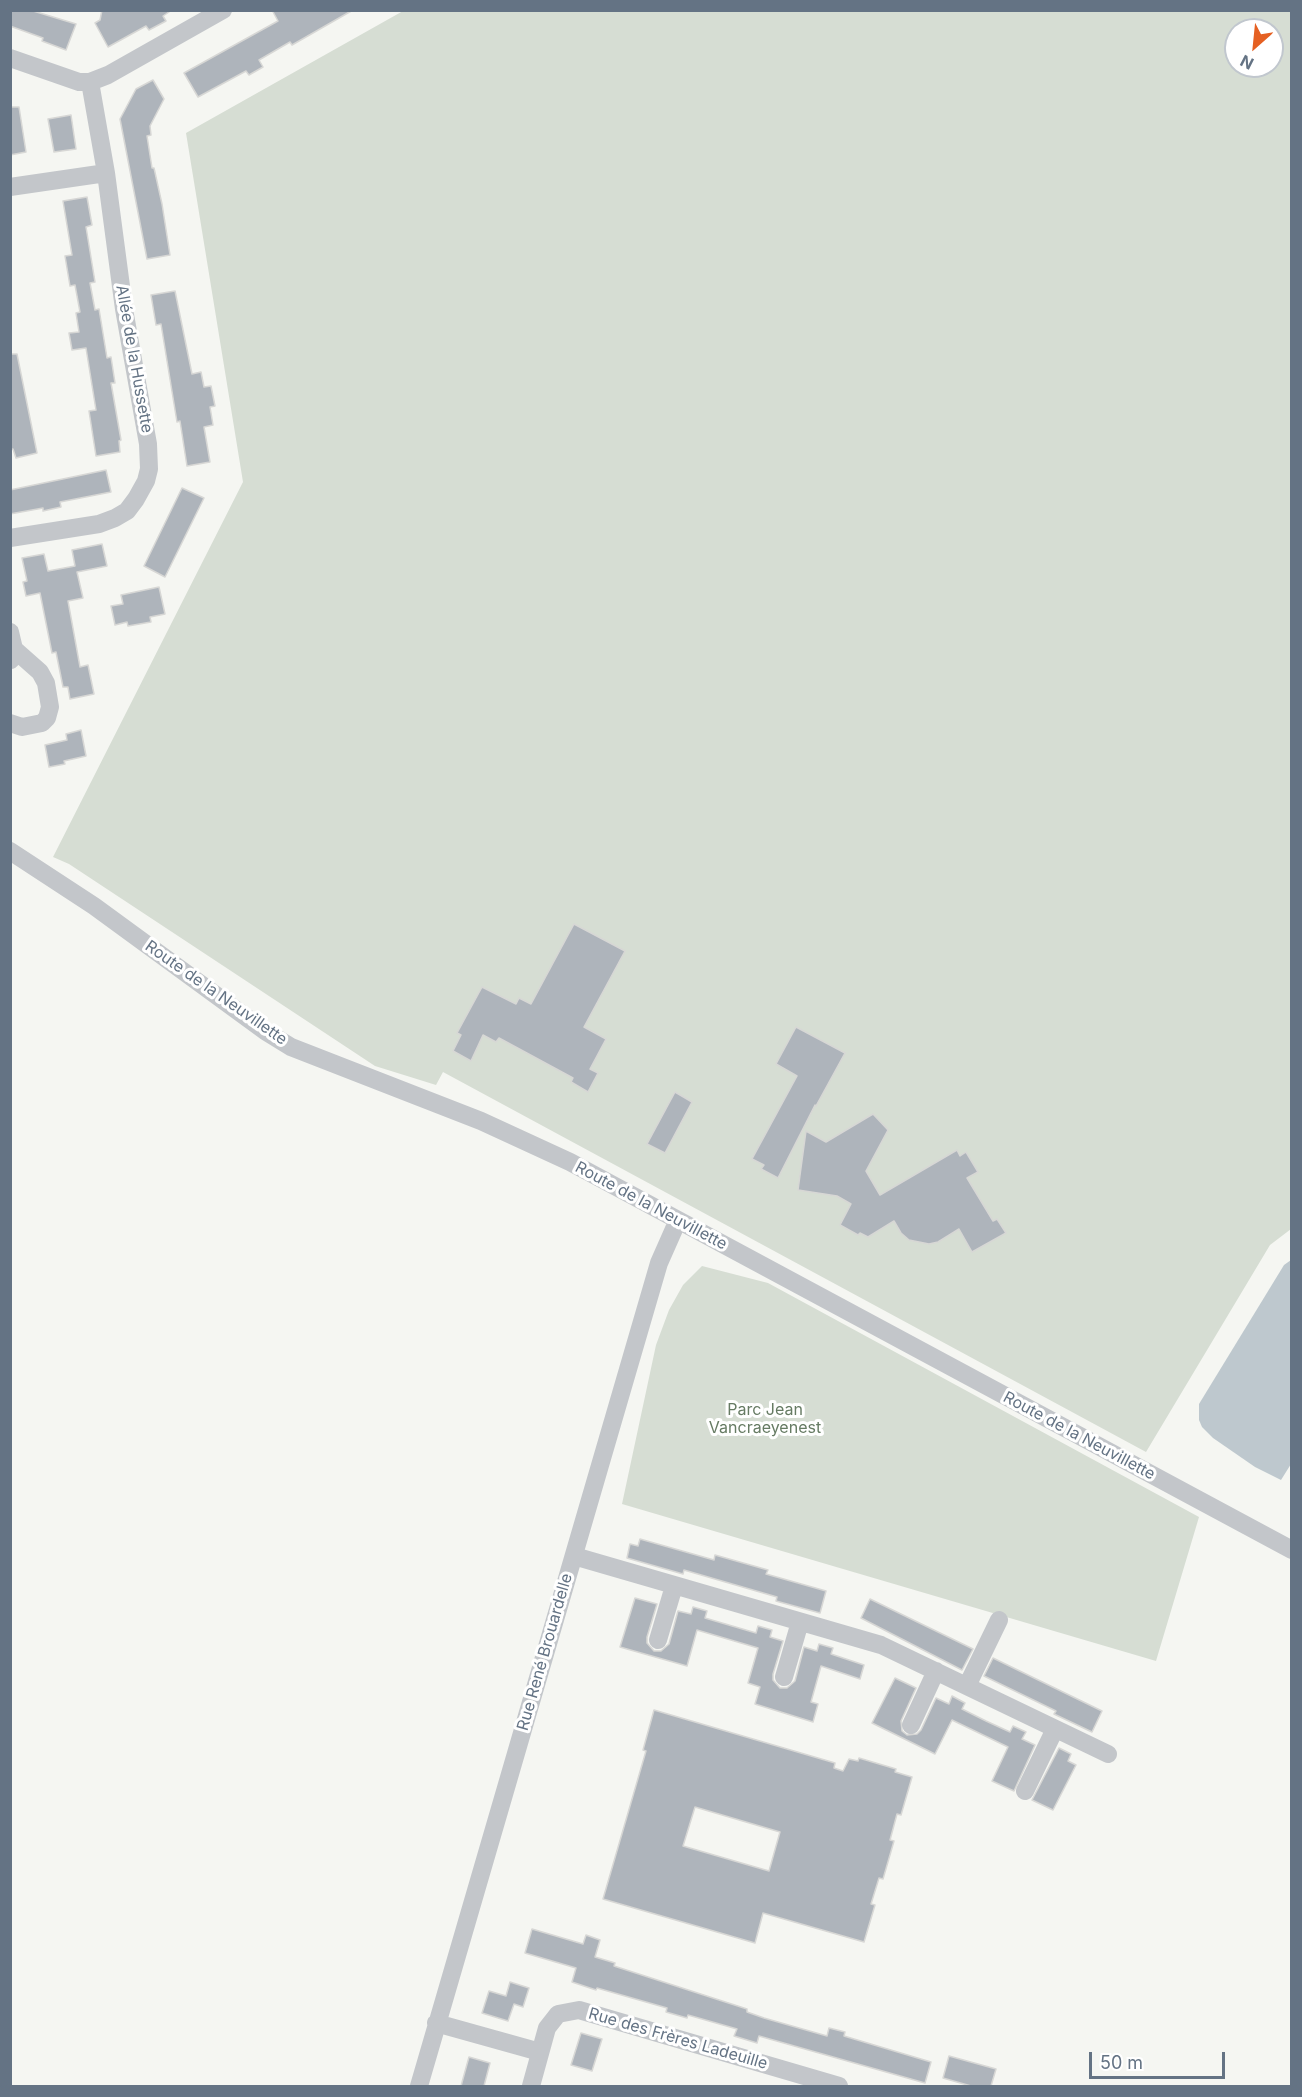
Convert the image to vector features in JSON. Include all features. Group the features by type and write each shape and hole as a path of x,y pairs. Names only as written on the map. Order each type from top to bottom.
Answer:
{"street":[{"path":"10,58 79,82 99,80 224,10"},
{"name":"Allée de la Hussette","path":"10,538 99,524 116,518 127,511 136,499 147,475 148,444 124,309 106,173 90,82"},
{"path":"10,187 106,173"},
{"path":"10,723 22,727 42,723 47,718 50,707 46,683 40,672 12,648"},
{"name":"Route de la Neuvillette","path":"13,854 94,906 265,1031 291,1047 481,1121 570,1162 1292,1550"},
{"name":"Rue René Brouardelle","path":"419,2086 659,1263 678,1221"},
{"path":"574,1556 881,1645 1108,1754"},
{"path":"658,1640 674,1586"},
{"path":"967,1686 999,1620"},
{"path":"784,1677 800,1622"},
{"path":"911,1725 936,1671"},
{"path":"1025,1791 1055,1729"},
{"name":"Rue des Frères Ladeuille","path":"531,2086 547,2028 558,2014 579,2010 839,2086"},
{"path":"436,2023 540,2052"}],"green space":[{"path":"403,11 1291,11 1291,1229 1270,1245 1146,1452 443,1072 436,1085 375,1066 69,864 53,857 243,482 186,133"},
{"name":"Parc Jean Vancraeyenest","path":"702,1266 768,1283 1199,1517 1156,1661 622,1504 656,1345 669,1310 683,1285"}],"shaded area":[{"path":"1291,1260 1291,1464 1281,1480 1255,1467 1213,1438 1202,1427 1199,1420 1199,1404 1284,1265"}],"building":[{"path":"10,10 30,10 76,24 66,50 42,41 43,38 10,26"},
{"path":"102,10 172,10 163,16 166,21 149,30 146,26 108,47 95,23 100,20"},
{"path":"272,10 353,10 292,45 290,42 259,60 263,67 249,75 246,71 198,97 184,73 278,21"},
{"path":"153,80 164,99 150,126 151,135 147,136 152,168 154,168 162,204 170,255 147,259 120,119 136,89"},
{"path":"10,107 19,107 26,152 10,155"},
{"path":"71,115 76,149 54,152 48,119"},
{"path":"87,197 92,225 86,227 95,282 90,283 95,310 99,309 107,358 111,357 115,383 111,383 121,440 119,441 120,452 96,456 89,411 96,410 86,348 72,350 69,333 79,332 76,313 80,312 75,285 70,286 65,256 72,255 63,201"},
{"path":"175,291 192,374 201,372 204,387 211,386 215,406 210,407 213,425 204,427 210,462 187,466 180,421 177,422 161,324 156,325 151,295"},
{"path":"10,354 17,354 37,453 16,458 13,449 10,450"},
{"path":"106,470 111,492 60,502 61,507 43,511 43,508 10,514 10,490"},
{"path":"182,488 204,498 165,577 144,566"},
{"path":"102,544 107,566 77,572 83,598 68,601 80,667 88,665 94,694 70,699 68,687 63,687 56,652 52,653 40,593 26,596 23,582 27,581 22,558 44,554 48,571 75,566 72,550"},
{"path":"159,587 165,614 150,617 151,622 128,626 127,622 115,625 111,606 123,604 121,595"},
{"path":"81,730 86,756 49,767 45,745 67,740 66,734"},
{"path":"574,924 625,951 584,1027 606,1039 590,1069 598,1073 588,1092 571,1082 573,1078 499,1038 496,1042 483,1035 471,1061 453,1051 461,1035 457,1033 482,987 516,1004 519,998 531,1004"},
{"path":"796,1027 845,1053 815,1105 778,1178 761,1169 764,1165 752,1159 797,1076 776,1064"},
{"path":"675,1092 692,1102 665,1153 647,1144"},
{"path":"873,1114 888,1130 866,1171 880,1195 957,1150 960,1156 966,1152 978,1172 967,1178 993,1221 997,1219 1006,1233 972,1252 959,1229 938,1242 929,1244 909,1240 901,1233 894,1221 868,1237 860,1233 858,1235 840,1225 851,1204 837,1196 798,1190 806,1131 826,1142"},
{"path":"640,1539 714,1560 715,1555 768,1570 766,1574 826,1591 820,1613 776,1601 777,1597 684,1570 683,1574 627,1558 630,1544 638,1546"},
{"path":"635,1598 657,1604 647,1637 647,1643 654,1651 661,1651 669,1644 678,1611 691,1614 693,1607 707,1611 705,1618 756,1633 758,1626 772,1630 770,1637 783,1641 773,1674 773,1680 780,1688 787,1688 795,1681 804,1647 817,1651 819,1644 833,1648 831,1654 864,1665 860,1679 821,1666 811,1702 818,1704 813,1722 755,1704 760,1687 748,1683 758,1648 697,1630 687,1666 620,1647"},
{"path":"870,1599 973,1649 962,1670 861,1618"},
{"path":"993,1658 1102,1711 1092,1732 1054,1714 1056,1711 984,1676"},
{"path":"895,1678 916,1688 901,1721 902,1731 907,1735 917,1734 921,1730 936,1698 949,1704 952,1696 965,1703 962,1709 986,1721 1010,1732 1013,1726 1026,1732 1022,1739 1035,1745 1014,1791 992,1781 1008,1747 952,1720 935,1754 872,1723"},
{"path":"654,1710 835,1763 834,1768 843,1771 849,1759 858,1761 859,1758 896,1769 895,1772 912,1777 901,1815 897,1814 890,1840 894,1841 883,1879 879,1878 871,1904 875,1905 864,1942 763,1913 755,1943 603,1899 646,1751 643,1750","holes":["695,1807 780,1832 769,1871 683,1846"]},
{"path":"1059,1748 1071,1754 1068,1761 1076,1765 1053,1810 1032,1800"},
{"path":"532,1929 583,1944 586,1935 600,1940 595,1957 615,1963 614,1966 747,2009 747,2012 764,2018 827,2036 829,2028 845,2032 844,2036 931,2062 925,2083 759,2036 757,2043 734,2036 737,2029 688,2015 687,2018 666,2012 667,2008 572,1982 576,1968 525,1953"},
{"path":"510,1982 529,1988 523,2007 514,2004 508,2021 482,2013 489,1991 506,1996"},
{"path":"581,2033 602,2039 592,2071 571,2065"},
{"path":"949,2056 996,2069 991,2086 971,2086 943,2078"},
{"path":"469,2057 490,2063 484,2086 461,2086"}]}
